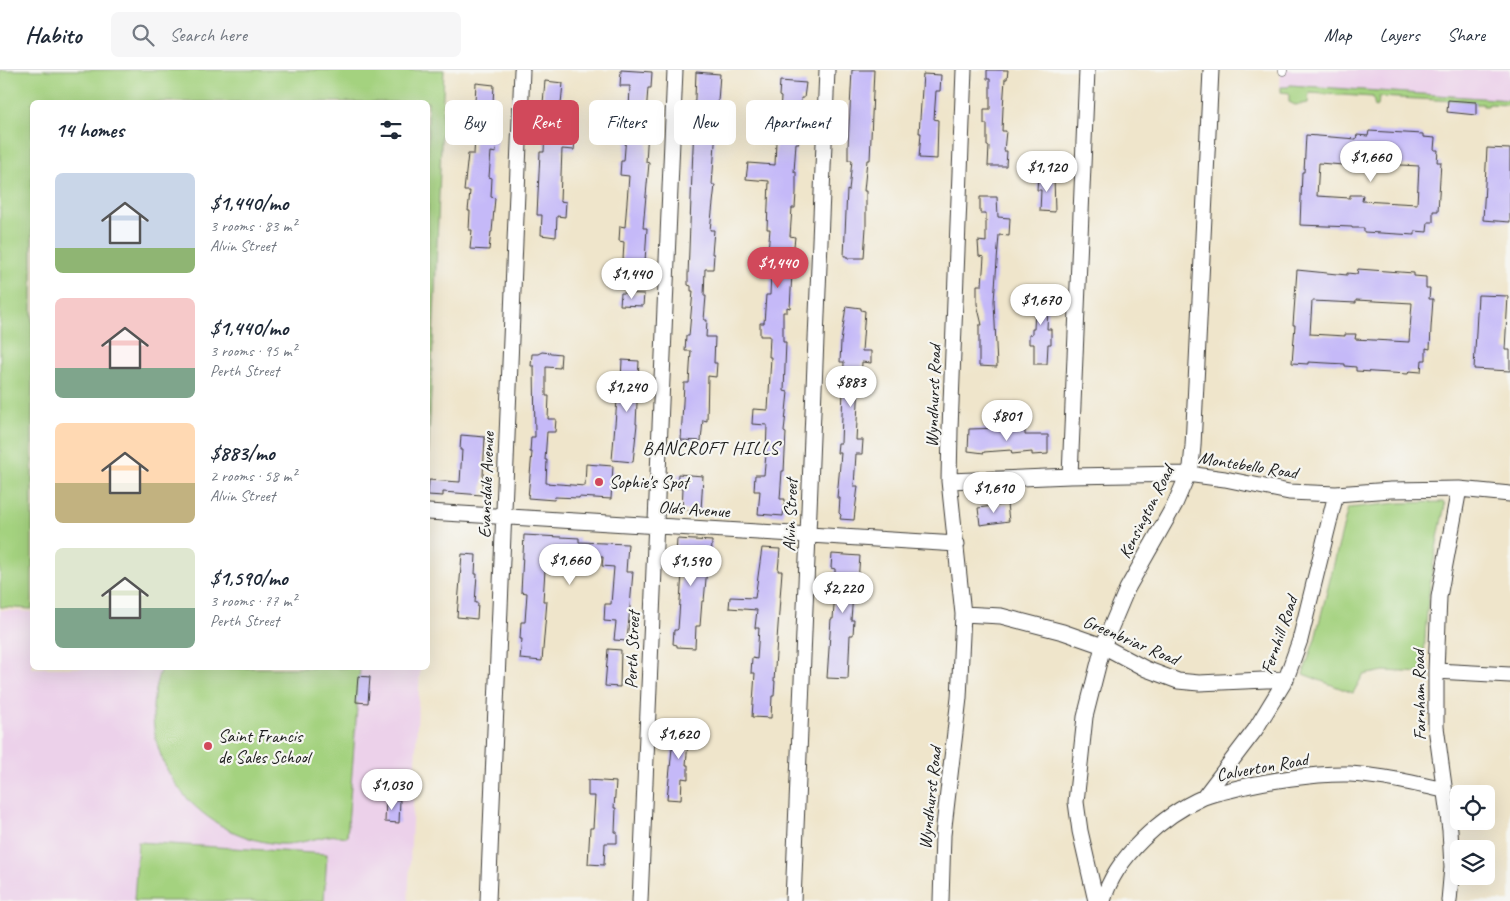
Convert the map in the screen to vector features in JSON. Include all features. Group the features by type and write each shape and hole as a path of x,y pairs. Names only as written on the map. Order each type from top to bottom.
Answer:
{"street":[{"name":"Evansdale Avenue","path":"488,901 522,70"},
{"name":"Perth Street","path":"640,901 675,70"},
{"name":"Alvin Street","path":"793,901 827,70"},
{"name":"Wyndhurst Road","path":"941,901 943,835 959,698 963,614 949,481 964,70"},
{"path":"1070,476 1087,70"},
{"name":"Kensington Road","path":"1096,901 1080,831 1076,802 1085,717 1102,646 1127,589 1175,504 1191,466 1211,70"},
{"name":"Montebello Road","path":"949,481 1187,474 1225,479 1289,492 1336,494 1391,490 1459,489 1510,494"},
{"name":"Farnham Road","path":"1449,901 1452,867 1450,830 1436,728 1436,671 1439,597 1459,489"},
{"name":"Fernhill Road","path":"1204,797 1255,730 1286,679 1300,640 1336,494"},
{"name":"Olds Avenue","path":"430,512 956,544"},
{"name":"Greenbriar Road","path":"963,614 1001,616 1063,632 1102,646 1146,669 1178,681 1208,683 1286,679"},
{"path":"1436,671 1510,675"},
{"name":"Calverton Road","path":"1103,901 1114,873 1140,840 1174,815 1204,797 1251,785 1313,776 1348,774 1382,777 1444,790"}],"shaded area":[{"path":"1281,70 1510,70 1510,101 1280,87"},
{"name":"Saint Francis de Sales School","path":"0,610 30,612 30,670 420,670 408,901 0,901"}],"green space":[{"path":"0,70 444,70 430,416 430,100 30,100 30,609 0,607"},
{"path":"1290,85 1510,100 1510,105 1489,104 1488,106 1483,106 1483,104 1476,104 1476,102 1379,97 1378,106 1375,107 1373,97 1309,93 1308,103 1295,105 1289,102 1289,93 1281,92 1281,87 1288,87"},
{"path":"1443,502 1445,505 1436,547 1427,609 1424,673 1384,671 1363,675 1353,693 1303,674 1315,639 1348,508 1398,503"},
{"path":"161,670 360,670 347,837 330,836 298,843 279,844 248,838 220,825 196,807 176,784 162,758 154,730 154,699"},
{"path":"138,842 327,854 324,901 134,901"}],"building":[{"path":"621,70 652,72 651,88 648,88 647,100 629,100 630,86 620,86"},
{"path":"852,70 874,70 870,160 867,160 864,191 866,191 866,227 864,258 847,258 847,256 844,256 847,190 849,191 852,160 848,160 848,147"},
{"path":"987,70 1008,70 1007,79 1005,79 1002,131 1006,131 1004,151 1007,151 1006,166 988,166 987,124 984,124 984,109 990,109 990,79 987,79"},
{"path":"696,72 720,74 718,100 695,100"},
{"path":"923,74 941,75 940,91 936,91 934,119 938,120 937,159 919,158"},
{"path":"545,81 563,83 561,100 543,100"},
{"path":"780,81 806,83 804,98 801,98 801,100 781,100 779,96"},
{"path":"476,83 494,85 493,100 475,100"},
{"path":"1448,100 1476,102 1476,115 1447,112"},
{"path":"1369,131 1423,134 1423,137 1435,138 1434,150 1438,150 1437,162 1441,162 1438,211 1433,211 1433,222 1428,222 1427,232 1415,231 1415,235 1364,232 1364,228 1300,225 1302,172 1304,172 1306,135 1356,139 1357,135 1368,136","holes":["1319,163 1355,166 1355,169 1364,169 1365,163 1419,166 1417,204 1362,201 1363,195 1350,195 1350,198 1317,196"]},
{"path":"475,145 497,145 496,153 491,152 489,177 492,178 491,197 495,198 489,250 470,249 472,230 469,230 470,211 468,211 470,191 464,191 468,154 474,154"},
{"path":"544,145 575,145 574,150 562,149 560,201 566,202 565,217 557,216 556,237 541,235 542,215 537,215 540,152 544,152"},
{"path":"625,145 647,145 646,162 649,163 643,228 647,228 645,262 623,260 624,242 619,241 620,226 625,227 629,176 620,175 621,161 624,161"},
{"path":"693,145 715,145 712,185 715,185 710,230 714,230 712,254 714,254 713,269 705,269 704,296 706,296 704,320 707,320 706,337 715,337 714,363 717,363 716,377 708,376 707,421 703,420 701,441 681,440 684,383 689,383 691,351 685,351 686,336 689,336 693,291 691,291 691,286 688,285"},
{"path":"776,145 796,145 794,172 796,172 796,193 795,208 792,208 790,236 795,237 790,308 787,307 787,312 783,312 783,342 786,342 784,391 788,392 784,432 786,433 784,471 782,471 780,499 785,499 783,516 758,514 760,491 754,491 755,475 764,475 766,455 767,425 752,424 753,409 768,410 771,357 769,357 770,336 760,336 760,323 764,323 766,295 770,295 772,251 768,251 770,229 767,229 769,181 746,179 748,163 775,165"},
{"path":"1487,148 1510,149 1510,222 1483,220"},
{"path":"1038,175 1054,175 1055,212 1040,211 1041,190 1037,190"},
{"path":"980,197 997,197 998,217 1010,218 1009,236 999,235 994,301 997,367 979,366 979,325 982,325 977,304 977,285 982,285 984,257 979,256 978,241 986,242 986,213 980,213"},
{"path":"1358,269 1414,273 1414,276 1426,277 1426,288 1430,288 1429,299 1433,299 1430,349 1426,348 1426,360 1422,360 1421,372 1409,371 1408,374 1356,371 1356,367 1345,366 1345,364 1292,363 1297,270 1347,275 1347,273 1357,274","holes":["1356,300 1412,303 1409,342 1355,339 1356,334 1345,334 1345,336 1310,334 1312,301 1356,303"]},
{"path":"1036,287 1048,288 1047,296 1054,296 1053,306 1048,306 1047,329 1051,329 1051,344 1048,344 1047,364 1034,364 1034,344 1029,344 1029,335 1032,334 1032,329 1034,329"},
{"path":"621,293 644,294 643,306 620,305"},
{"path":"1478,295 1508,296 1505,350 1510,350 1510,371 1474,369"},
{"path":"846,306 861,308 861,310 865,311 862,351 871,351 871,363 862,362 861,384 859,384 856,440 863,440 862,454 856,454 854,486 858,486 854,520 840,519 840,498 837,498 841,453 837,453 838,443 841,443 844,362 840,362"},
{"path":"542,352 561,354 560,368 546,367 546,396 549,396 548,419 556,419 555,432 547,432 546,483 585,486 586,464 613,466 611,499 555,497 554,500 528,498 532,452 530,452 531,437 535,437 534,366 531,366 532,354"},
{"path":"622,360 639,361 637,424 633,462 612,460 617,400 620,401"},
{"path":"1004,428 1005,432 1025,430 1025,435 1048,435 1048,454 1032,455 1032,452 1012,454 1011,450 984,453 968,451 969,429"},
{"path":"461,435 485,437 482,495 443,492 443,496 430,495 430,480 460,482 462,450 460,450"},
{"path":"678,474 703,476 701,511 682,510 683,488 677,488"},
{"path":"1007,504 1009,521 980,525 978,508"},
{"path":"524,535 579,538 579,542 628,544 626,572 633,572 627,641 614,640 616,622 604,621 605,604 611,604 614,567 602,566 603,557 546,554 543,601 547,601 542,661 520,659 521,622 525,622 527,593 521,592"},
{"path":"677,539 712,541 711,568 707,568 700,626 696,626 695,648 677,647 677,645 673,644 674,630 678,629 682,573 675,573"},
{"path":"762,548 780,549 778,571 782,571 771,718 752,717 755,673 751,673 752,658 757,659 759,628 755,628 757,610 729,608 730,597 755,598"},
{"path":"462,554 476,555 475,603 478,603 477,619 457,617"},
{"path":"832,554 860,556 857,594 853,594 851,620 854,620 853,635 850,635 848,679 827,678 835,592 835,569 831,568"},
{"path":"608,649 621,650 620,687 605,686"},
{"path":"358,676 370,677 368,703 356,702"},
{"path":"675,720 690,720 686,765 688,765 688,779 682,778 681,800 667,799 672,748 674,748"},
{"path":"588,780 616,782 614,808 616,808 615,832 617,832 617,843 605,843 604,865 588,864 590,828 593,828 595,796 588,796"},
{"path":"386,799 400,800 399,823 385,822"}],"place":[{"name":"Sophie's Spot","path":"599,482"},
{"name":"Saint Francis de Sales School","path":"208,746"}],"district":[{"name":"BANCROFT HILLS","path":"711,447"}]}
